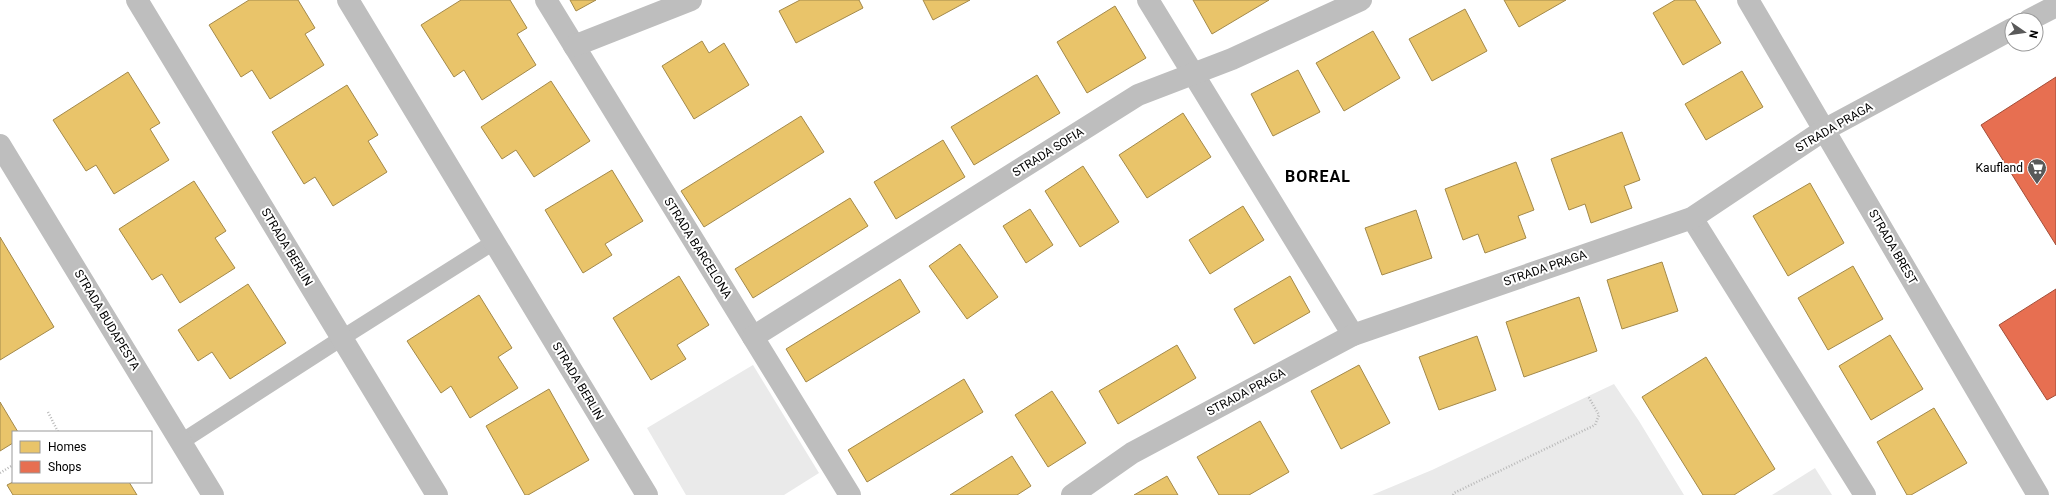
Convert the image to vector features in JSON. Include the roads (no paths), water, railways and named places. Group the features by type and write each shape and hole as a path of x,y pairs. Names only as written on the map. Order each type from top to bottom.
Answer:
{"street":[{"name":"STRADA BERLIN","path":"137,0 437,495"},
{"name":"STRADA BERLIN","path":"348,0 647,495"},
{"name":"STRADA BARCELONA","path":"546,0 850,495"},
{"path":"574,46 691,0"},
{"path":"1148,0 1353,335"},
{"name":"STRADA SOFIA","path":"753,337 1138,95 1192,73 1232,59 1361,0"},
{"name":"STRADA BREST","path":"1748,0 2034,493"},
{"path":"2044,12 2056,6"},
{"name":"STRADA PRAGA","path":"1072,495 1132,452 1353,335 1692,218 1824,130 2004,33"},
{"name":"STRADA BUDAPESTA","path":"0,145 213,495"},
{"path":"1692,218 1865,495"}],"lane":[{"path":"181,442 494,242"}],"place":[{"name":"Kaufland","path":"2037,185"}],"district":[{"name":"BOREAL","path":"1318,176"}]}
